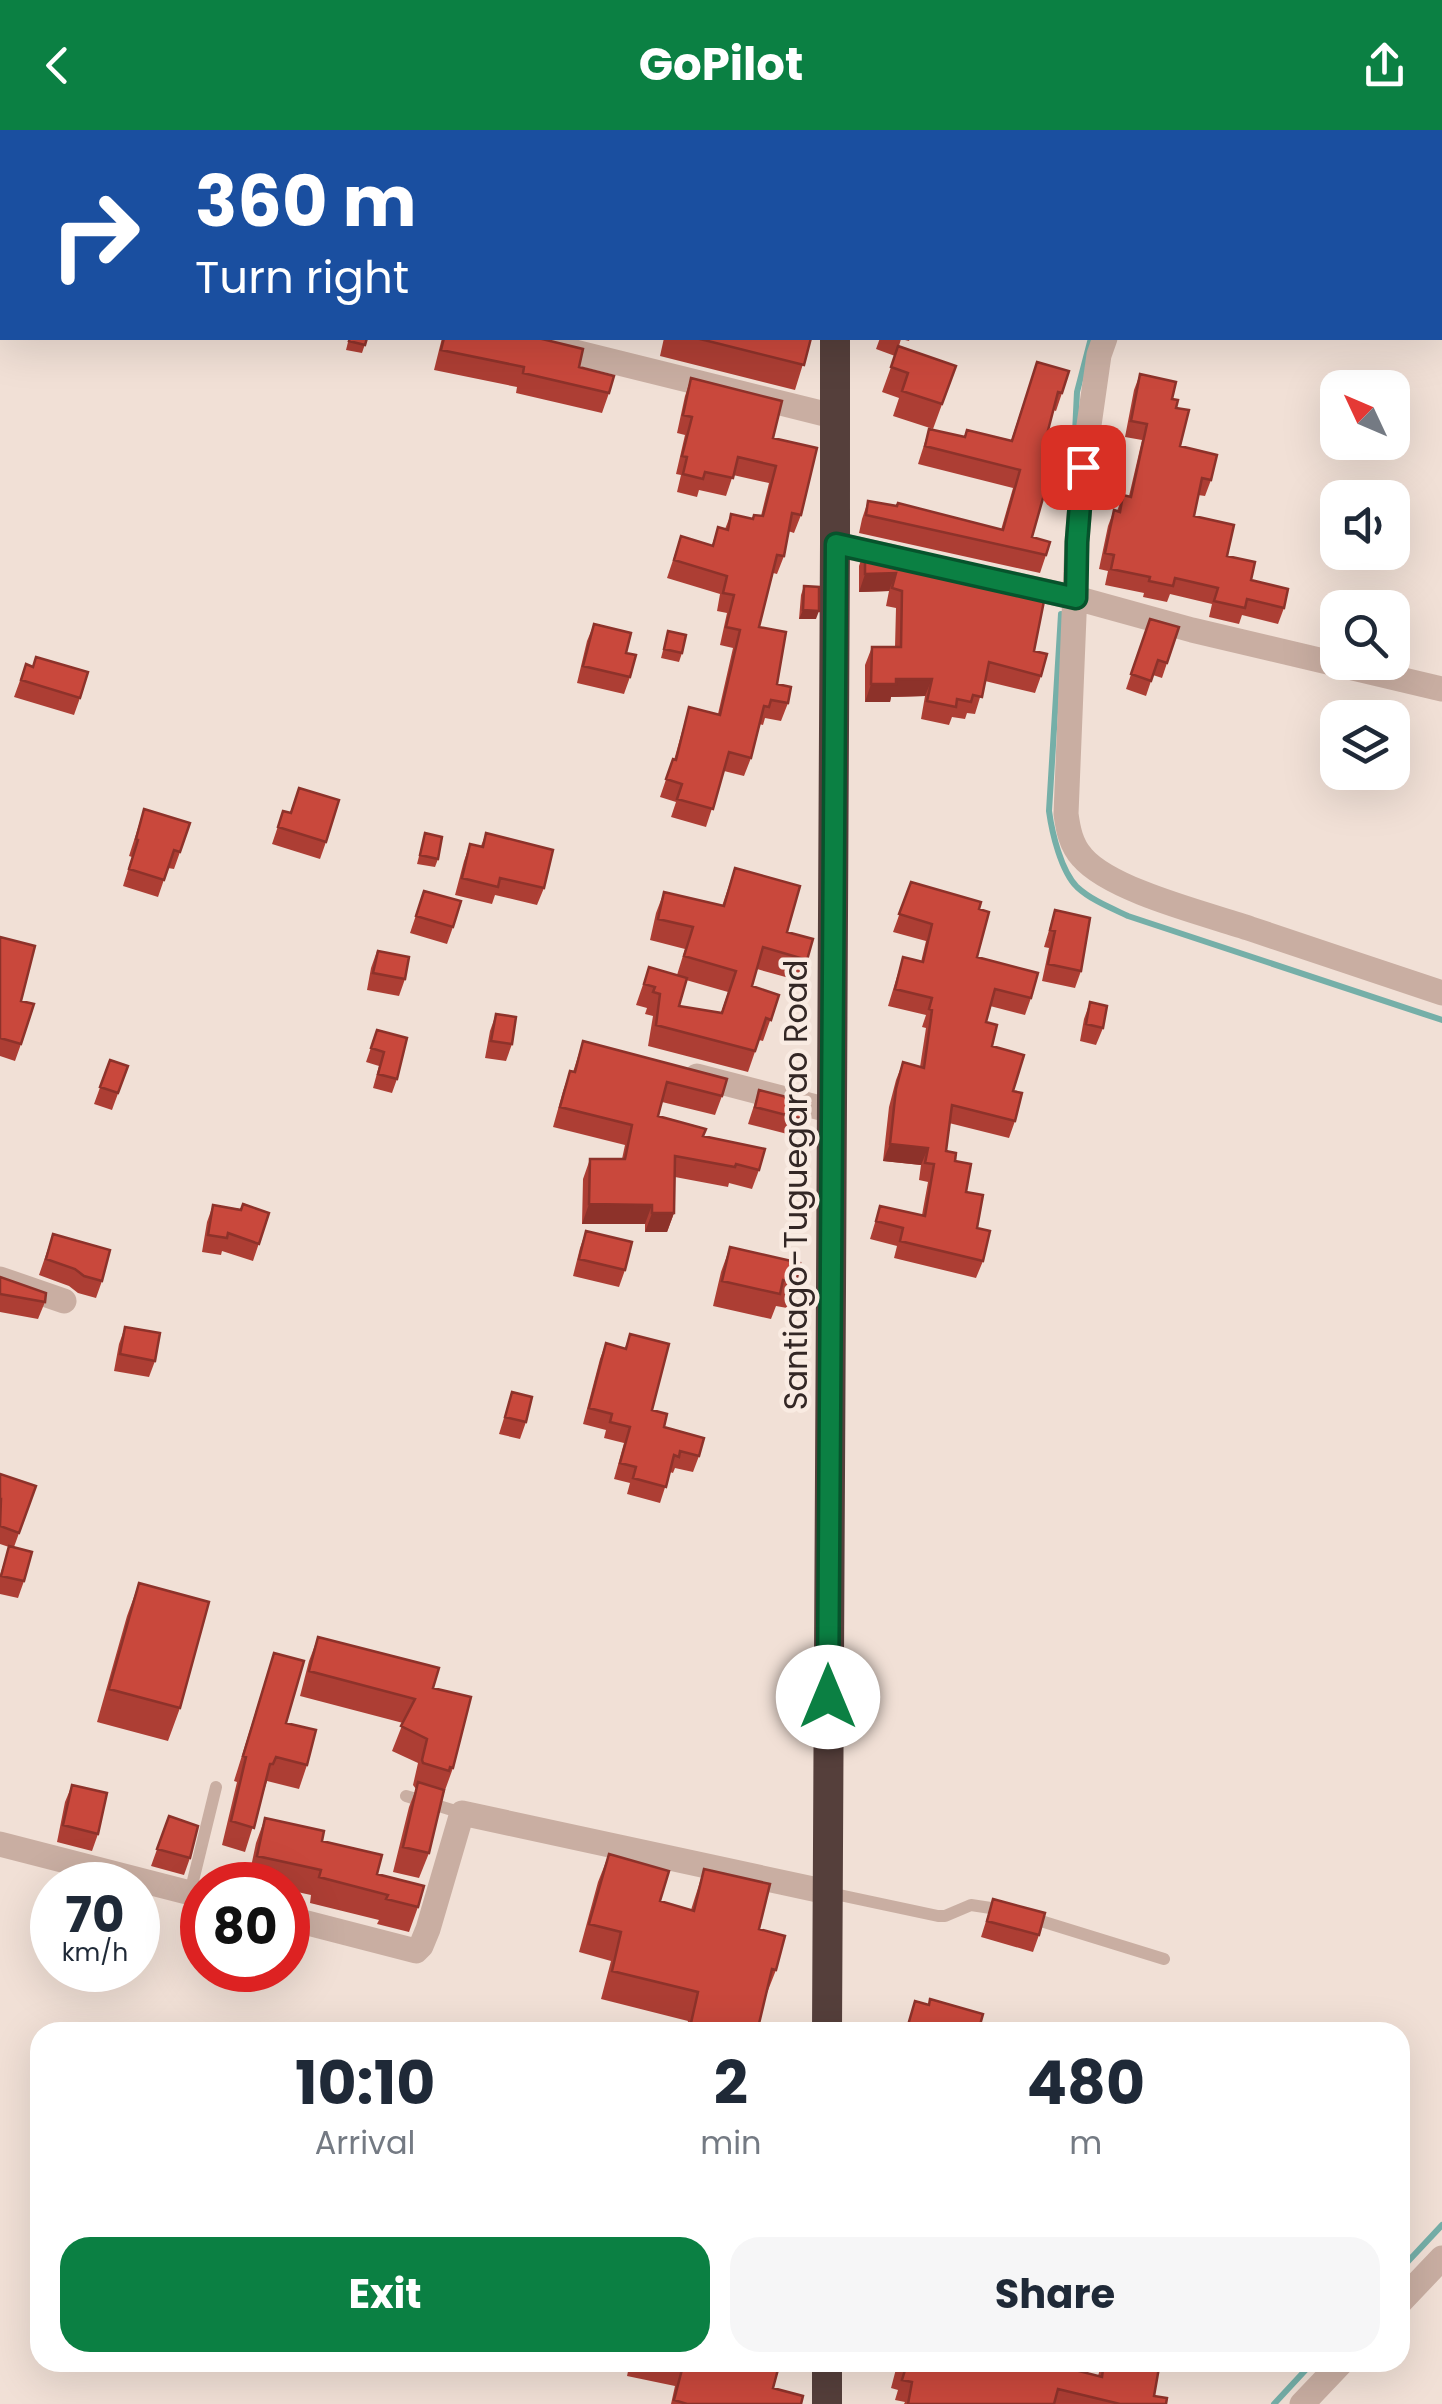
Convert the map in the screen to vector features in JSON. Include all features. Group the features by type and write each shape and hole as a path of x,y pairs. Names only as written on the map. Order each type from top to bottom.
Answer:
{"highway":[{"name":"Santiago-Tuguegarao Road","path":"827,2022 834,340"},
{"path":"827,2372 827,2404"}],"street":[{"path":"526,340 834,416"},
{"path":"1104,340 1083,467 1077,542 1068,833 1081,856 1104,874 1170,904 1442,993"},
{"path":"836,544 931,566"},
{"path":"987,578 1442,689"},
{"path":"667,1068 832,1111"},
{"path":"0,1279 64,1301"},
{"path":"310,1924 416,1950 428,1929 462,1813 827,1892"},
{"path":"0,1844 180,1891"},
{"path":"1410,2292 1442,2258"},
{"path":"1302,2404 1332,2372"}],"lane":[{"path":"202,1862 216,1787"},
{"path":"406,1796 462,1813"},
{"path":"827,1892 938,1916 980,1904 1164,1959"}],"building":[{"path":"444,340 546,340 583,349 579,367 614,376 609,393 523,373 524,367 441,350"},
{"path":"704,340 810,340 804,365"},
{"path":"898,346 956,366 942,404 902,391 908,373 891,367"},
{"path":"1037,362 1069,371 1062,393 1058,392 1045,442 1058,445 1032,537 1050,542 1046,555 866,515 868,501 897,506 898,503 1003,530 1020,470 925,446 929,429 965,437 967,430 1012,441"},
{"path":"1140,374 1176,382 1172,399 1178,400 1176,408 1189,410 1180,446 1217,455 1211,480 1202,478 1194,516 1234,525 1227,556 1255,562 1251,580 1288,589 1284,608 1247,599 1245,608 1214,601 1218,588 1175,578 1173,586 1111,569 1114,555 1105,553 1114,510 1120,512 1123,495 1131,497 1147,424 1131,421"},
{"path":"691,378 782,401 773,438 817,448 801,515 792,513 784,556 777,555 759,627 786,632 777,684 791,687 788,703 771,700 769,707 764,706 751,758 729,752 713,809 677,799 682,784 666,779 673,759 676,760 689,707 720,715 740,630 726,627 734,595 723,593 727,576 674,560 681,536 713,546 718,527 728,530 731,514 753,519 754,515 763,516 776,466 738,457 733,478 705,472 703,479 683,474 687,457 682,456 692,417 683,415"},
{"path":"865,548 1038,587 1035,599 1044,601 1034,651 1047,654 1041,676 989,662 982,697 973,695 971,702 957,699 956,707 927,701 932,679 871,684 872,647 901,647 902,591 892,588 896,573 865,574"},
{"path":"804,586 819,587 819,611 803,610"},
{"path":"1150,619 1179,627 1167,663 1158,660 1151,681 1131,674"},
{"path":"594,624 631,633 626,653 636,655 630,677 583,666"},
{"path":"668,631 686,635 682,653 664,649"},
{"path":"36,657 88,672 80,698 21,680 26,664 33,667"},
{"path":"299,788 339,800 326,842 278,827 283,811 291,813"},
{"path":"144,809 190,823 180,852 174,850 164,880 129,869"},
{"path":"425,833 442,837 438,859 420,855"},
{"path":"486,833 553,850 544,888 500,878 498,887 462,878 470,844 483,847"},
{"path":"735,868 800,886 787,932 813,939 807,960 763,947 752,986 779,995 755,1051 656,1025 660,994 653,992 655,987 644,984 649,967 687,978 679,1006 722,1013 736,971 684,956 693,927 658,919 664,892 724,906"},
{"path":"911,882 981,902 979,909 989,912 977,957 1038,973 1031,998 995,989 986,1022 997,1025 992,1046 1024,1055 1013,1091 1022,1093 1015,1121 952,1105 946,1151 956,1153 955,1161 971,1164 966,1192 983,1195 977,1228 990,1231 983,1261 900,1241 903,1228 876,1221 880,1206 925,1216 934,1164 925,1163 928,1148 890,1144 903,1062 924,1068 932,1010 932,998 895,989 903,957 923,962 932,924 899,914"},
{"path":"424,891 461,901 453,927 416,916"},
{"path":"1055,910 1090,918 1081,971 1048,964"},
{"path":"0,937 35,946 21,1001 34,1004 21,1044 0,1038"},
{"path":"378,951 409,957 405,979 373,973"},
{"path":"1090,1002 1107,1006 1103,1028 1086,1024"},
{"path":"496,1014 516,1017 512,1044 491,1041"},
{"path":"377,1030 407,1038 397,1079 378,1074 384,1052 371,1048"},
{"path":"583,1041 727,1079 722,1096 667,1082 658,1116 706,1129 703,1136 765,1149 759,1170 675,1156 674,1213 652,1213 652,1205 589,1204 590,1159 625,1159 632,1125 560,1107"},
{"path":"110,1060 128,1066 118,1093 100,1087"},
{"path":"759,1090 810,1103 805,1120 755,1107"},
{"path":"243,1204 269,1213 259,1244 228,1233 227,1238 208,1235 213,1205 241,1210"},
{"path":"586,1231 632,1242 625,1270 579,1259"},
{"path":"53,1234 110,1250 102,1281 46,1259"},
{"path":"730,1247 800,1263 796,1283 783,1280 780,1294 722,1281"},
{"path":"0,1277 46,1293 45,1302 0,1294"},
{"path":"125,1327 160,1333 155,1361 120,1354"},
{"path":"630,1334 669,1344 652,1410 667,1414 664,1427 704,1438 699,1456 680,1451 679,1457 674,1455 666,1487 633,1478 636,1467 620,1463 630,1427 610,1422 612,1414 589,1408 606,1343 626,1349"},
{"path":"512,1392 532,1397 526,1422 505,1417"},
{"path":"0,1474 36,1486 19,1533 0,1526"},
{"path":"9,1546 32,1552 24,1581 1,1576"},
{"path":"139,1583 209,1602 180,1708 109,1689"},
{"path":"318,1637 439,1668 433,1688 471,1697 453,1768 449,1771 423,1763 427,1739 401,1726 415,1699 309,1671"},
{"path":"274,1653 304,1661 286,1723 316,1730 307,1765 276,1757 270,1764 254,1828 231,1821 246,1757 243,1756"},
{"path":"418,1782 444,1790 429,1853 403,1847"},
{"path":"72,1785 107,1793 98,1834 63,1825"},
{"path":"169,1816 198,1826 190,1858 157,1849"},
{"path":"265,1818 324,1831 322,1841 382,1855 377,1874 424,1886 418,1907 319,1877 321,1870 310,1868 310,1862 257,1856"},
{"path":"609,1854 669,1871 660,1901 694,1911 704,1869 770,1884 759,1929 785,1936 776,1970 772,1969 759,2022 691,2022 698,1992 612,1971 621,1932 589,1924"},
{"path":"993,1899 1045,1913 1039,1935 987,1921"},
{"path":"930,1999 983,2014 981,2022 909,2022 915,2001 929,2005"},
{"path":"681,2372 777,2372 773,2388 803,2396 801,2404 687,2404 674,2400"},
{"path":"904,2372 1083,2372 1102,2377 1103,2372 1158,2372 1154,2396 1167,2398 1166,2404 1120,2404 1058,2389 1054,2404 908,2404 912,2382 902,2380"}],"waterway":[{"path":"1075,433 1077,392 1090,340"},
{"path":"1061,614 1049,811 1062,862 1077,887 1128,916 1442,1020"},
{"path":"1410,2259 1442,2225"},
{"path":"1274,2404 1304,2372"}],"route":[{"path":"828,1697 836,544 1076,598 1083,467"}]}
